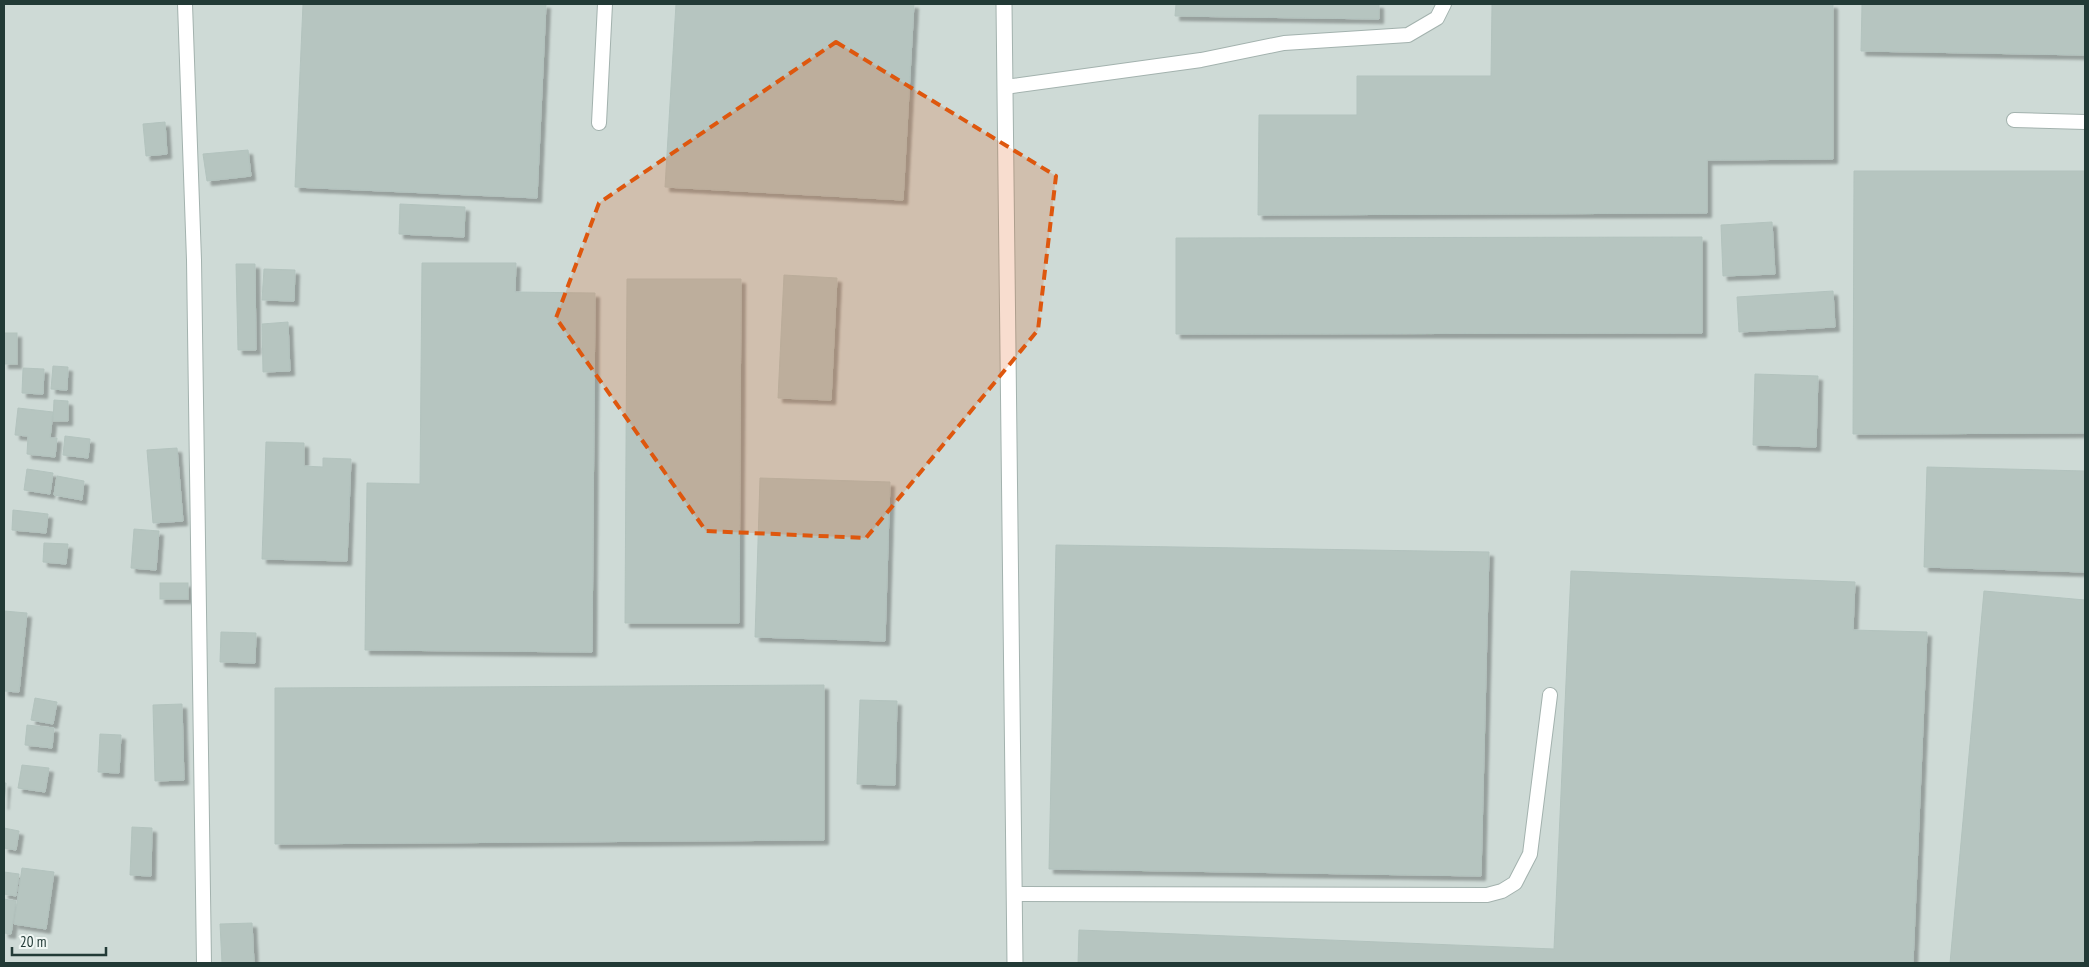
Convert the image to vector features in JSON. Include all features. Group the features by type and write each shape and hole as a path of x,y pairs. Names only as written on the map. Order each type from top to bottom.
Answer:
{"street":[{"path":"1004,4 1015,894 1014,963"}],"lane":[{"path":"185,4 194,260 204,963"},
{"path":"599,124 605,4"},
{"path":"1005,87 1201,60 1284,44 1408,35 1437,18 1444,4"},
{"path":"2014,120 2085,122"},
{"path":"1015,894 1487,895 1502,891 1514,883 1530,854 1550,695"}],"highlighted area":[{"path":"836,42 1056,176 1038,330 866,538 706,531 556,318 599,203"}],"shaded area":[{"path":"4,4 2085,4 2085,963 4,963"}],"building":[{"path":"303,4 546,4 537,198 295,187"},
{"path":"676,4 914,4 903,200 665,187"},
{"path":"1176,4 1379,4 1379,19 1175,16"},
{"path":"1492,4 1833,4 1833,159 1707,160 1707,213 1258,215 1259,115 1357,115 1357,76 1491,76"},
{"path":"1862,4 2085,4 2085,55 1861,51"},
{"path":"165,122 167,154 146,156 143,124"},
{"path":"248,150 251,176 207,181 203,154"},
{"path":"1854,171 2085,171 2085,433 1853,434"},
{"path":"400,204 465,207 464,237 399,234"},
{"path":"1772,222 1775,274 1723,276 1721,225"},
{"path":"1702,237 1702,333 1176,334 1176,238"},
{"path":"422,263 516,263 515,292 595,293 592,652 365,650 367,483 420,484"},
{"path":"236,264 255,264 256,350 238,350"},
{"path":"264,269 295,270 294,301 262,300"},
{"path":"784,275 837,278 831,400 778,398"},
{"path":"627,279 741,279 739,623 625,623"},
{"path":"1833,291 1835,327 1739,332 1737,297"},
{"path":"288,322 290,371 263,372 262,324"},
{"path":"4,333 17,333 17,364 4,364"},
{"path":"53,366 68,367 67,390 51,389"},
{"path":"23,368 44,369 43,394 22,393"},
{"path":"1755,374 1818,376 1816,447 1753,445"},
{"path":"54,400 68,401 68,421 53,421"},
{"path":"18,408 53,412 50,438 57,438 55,457 27,454 28,436 15,435"},
{"path":"65,436 90,439 88,458 63,455"},
{"path":"266,442 304,443 304,466 323,467 323,458 351,459 347,561 262,559"},
{"path":"177,448 183,521 153,523 147,450"},
{"path":"1927,467 2085,471 2085,572 1924,567"},
{"path":"27,469 53,473 50,494 24,490"},
{"path":"57,476 84,481 82,500 54,495"},
{"path":"760,478 890,482 885,641 755,637"},
{"path":"13,510 48,514 46,533 12,530"},
{"path":"134,529 159,531 156,570 131,568"},
{"path":"44,543 68,544 66,564 43,562"},
{"path":"1056,545 1489,552 1481,876 1049,869"},
{"path":"1571,571 1855,582 1853,630 1927,632 1913,963 1078,963 1079,930 1554,949"},
{"path":"160,583 188,583 188,599 160,599"},
{"path":"1984,591 2085,600 2085,963 1950,963"},
{"path":"4,611 27,613 19,692 4,691"},
{"path":"221,632 256,633 255,663 220,662"},
{"path":"824,685 824,840 275,844 275,688"},
{"path":"35,698 57,702 53,724 31,720"},
{"path":"860,700 897,701 895,785 857,784"},
{"path":"182,704 184,780 155,781 153,705"},
{"path":"27,725 54,728 52,748 25,745"},
{"path":"100,734 121,735 119,773 98,772"},
{"path":"22,765 49,768 45,792 18,788"},
{"path":"4,783 6,783 4,805"},
{"path":"132,827 152,828 151,876 130,875"},
{"path":"4,828 19,831 16,850 4,848"},
{"path":"22,868 54,872 46,929 14,924"},
{"path":"4,872 19,874 16,896 4,894"},
{"path":"4,899 16,901 11,934 4,933"},
{"path":"252,923 254,963 222,963 220,924"}]}
